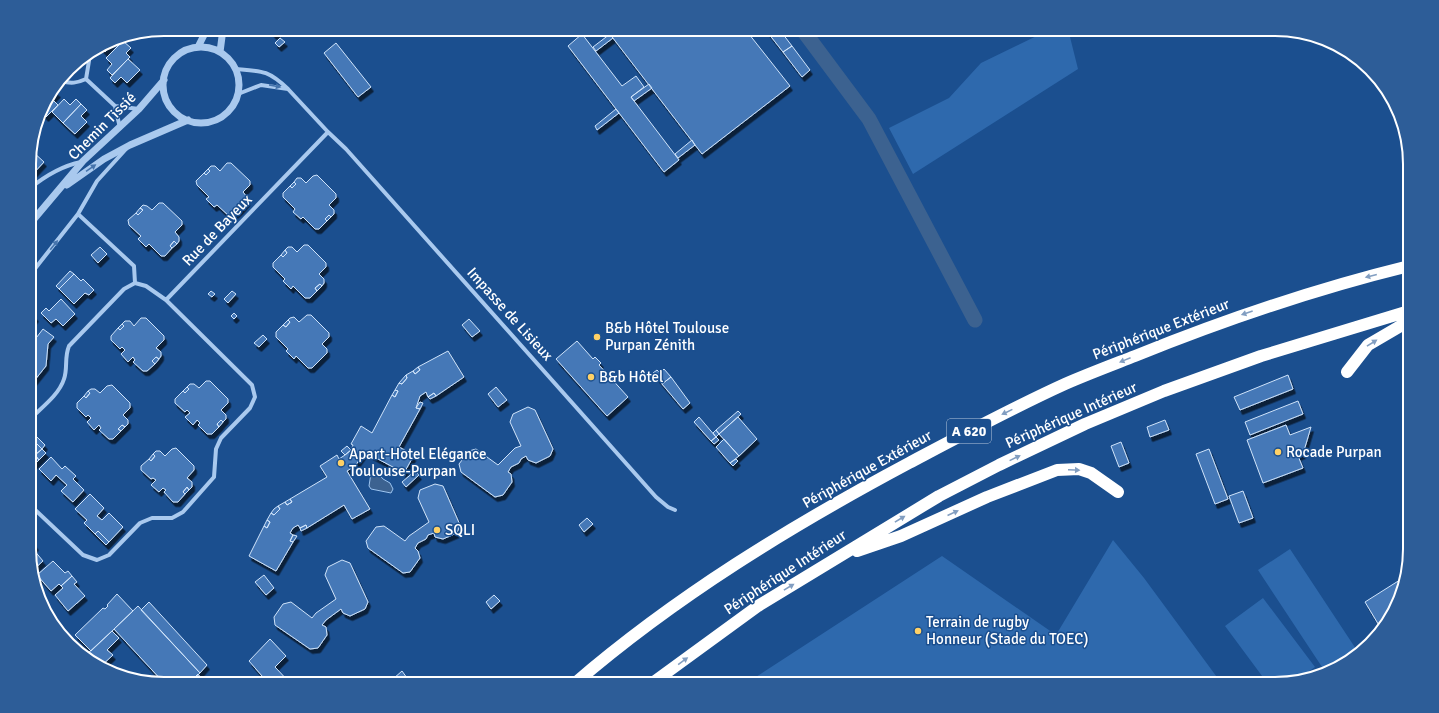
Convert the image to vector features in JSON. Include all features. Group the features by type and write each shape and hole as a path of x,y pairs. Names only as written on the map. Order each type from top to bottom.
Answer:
{"highway":[{"name":"Périphérique Extérieur","path":"583,677 683,600 750,554 827,508 976,428 1066,384 1202,329 1347,282 1403,268"},
{"name":"Périphérique Intérieur","path":"661,677 758,606 939,496 1086,424 1164,391 1261,356 1403,312"},
{"path":"1347,372 1368,344 1403,324"},
{"path":"838,557 901,536 987,497 1057,470 1079,469 1091,473 1118,492"}],"street":[{"path":"198,47 204,36"},
{"path":"220,52 222,36"},
{"path":"198,47 207,47 220,52 226,56 236,69 239,81 238,94 230,109 220,118 203,122 188,120 180,115 171,106 165,94 164,80 170,64 176,56 187,50 198,47"},
{"path":"86,79 89,61"},
{"path":"236,69 266,73 275,76 328,132"},
{"path":"65,83 69,84 86,79"},
{"path":"86,79 115,106 120,128"},
{"name":"Chemin Tissié","path":"36,218 83,161 139,109 164,80"},
{"path":"238,94 261,85 288,89"},
{"path":"115,106 139,109"},
{"name":"Chemin Tissié","path":"59,191 104,159 130,145 188,120"},
{"name":"Rue de Bayeux","path":"166,300 328,132"},
{"name":"Impasse de Lisieux","path":"328,132 346,149 656,497 668,507 675,510"},
{"path":"36,267 78,214 97,181 130,145"},
{"path":"36,183 44,176 70,164 83,161"},
{"path":"78,214 134,266 136,283"},
{"path":"36,413 58,391 65,379 65,354 69,346 124,289 136,283 146,286 166,300 252,385 255,397 250,408 221,438 216,449 214,478 183,512 172,518 152,518 140,523 109,555 97,560 83,555 36,511"}],"shaded area":[{"path":"1037,36 1070,36 1078,69 913,174 889,128 949,98 981,63"},
{"path":"373,471 377,472 383,479 390,483 393,489 391,493 371,489 369,486 371,473"},
{"path":"1113,540 1144,578 1217,677 756,677 942,556 1056,635"},
{"path":"1290,549 1355,648 1332,664 1322,668 1258,570"},
{"path":"1263,598 1315,667 1307,673 1300,675 1263,677 1225,626"}],"building":[{"path":"580,36 584,36 622,86 636,76 644,87 631,97 679,160 664,172 568,46"},
{"path":"607,36 612,36 613,38 596,51 593,47"},
{"path":"611,36 751,36 790,86 702,154"},
{"path":"770,36 784,36 792,46 783,52"},
{"path":"280,38 285,42 279,47 275,43"},
{"path":"125,42 131,48 126,53 130,57 112,75 107,70 112,64 106,58 120,44"},
{"path":"336,43 371,87 358,97 324,53"},
{"path":"792,46 810,70 802,77 783,52"},
{"path":"128,59 140,70 127,83 121,77 115,83 110,78"},
{"path":"649,84 652,88 634,101 631,97"},
{"path":"64,99 70,105 76,99 81,104 63,123 52,112"},
{"path":"53,100 58,105 46,117 49,107"},
{"path":"81,104 87,110 81,116 87,122 75,134 63,123"},
{"path":"616,109 619,113 597,130 595,126"},
{"path":"692,140 695,145 678,158 675,154"},
{"path":"36,155 44,162 36,171"},
{"path":"227,163 231,163 250,181 250,185 243,192 247,197 247,202 245,204 243,202 238,207 241,209 233,216 229,216 217,205 214,207 206,199 209,197 197,185 196,181 204,173 206,175 210,171 208,169 211,166 215,166 220,171"},
{"path":"208,169 210,171 206,175 204,173"},
{"path":"317,175 336,194 336,198 329,205 334,210 334,214 331,217 329,215 325,219 327,221 319,229 315,229 303,217 301,219 293,212 295,209 283,197 283,193 290,186 292,188 296,184 294,182 297,178 301,178 306,183 313,176"},
{"path":"294,182 296,184 292,188 290,186"},
{"path":"243,202 245,204 241,209 238,207"},
{"path":"159,203 163,203 182,221 182,225 175,232 179,237 179,241 177,244 174,241 170,246 172,248 165,256 161,256 149,244 146,247 138,239 141,236 129,225 128,220 136,213 138,215 143,210 140,208 143,205 152,210"},
{"path":"140,208 143,210 138,215 136,213"},
{"path":"329,215 331,217 327,221 325,219"},
{"path":"174,241 177,244 172,248 170,246"},
{"path":"304,245 308,245 326,263 326,267 319,274 324,279 324,283 322,286 320,284 315,288 317,291 310,298 305,298 293,286 291,289 283,281 285,279 273,267 273,263 281,255 283,257 287,253 285,250 288,247 292,247 297,252"},
{"path":"100,247 107,254 98,263 91,255"},
{"path":"285,250 287,253 283,257 281,255"},
{"path":"70,271 74,274 59,289 56,286"},
{"path":"74,274 81,281 83,279 94,290 89,295 85,293 74,304 59,289"},
{"path":"320,284 322,286 317,291 315,288"},
{"path":"211,291 215,294 212,297 208,294"},
{"path":"232,291 236,294 228,303 224,299"},
{"path":"61,299 75,314 63,326 56,319 51,323 41,313 46,308 49,311"},
{"path":"234,313 237,316 234,319 231,316"},
{"path":"307,315 311,315 329,333 329,337 322,344 327,349 327,353 312,368 308,368 296,356 294,359 286,351 288,349 276,337 276,332 283,325 286,327 290,322 288,320 290,318 294,317 299,322"},
{"path":"141,318 146,318 164,336 164,340 156,348 161,352 161,356 159,359 156,357 152,361 155,364 147,371 143,371 133,362 135,360 133,357 128,362 121,354 125,350 122,347 120,349 111,340 111,336 118,328 120,330 124,326 122,324 125,321 130,321 134,326"},
{"path":"469,319 480,331 472,337 462,325"},
{"path":"288,320 290,322 286,327 283,325"},
{"path":"122,324 124,326 120,330 118,328"},
{"path":"43,329 54,337 48,344 46,366 36,378 36,338"},
{"path":"263,335 267,339 259,347 254,343"},
{"name":"B&b Hôtel","path":"577,341 593,359 595,357 601,363 599,365 628,397 607,416 556,359"},
{"name":"Apart-Hotel Elégance Toulouse-Purpan","path":"448,351 464,377 436,396 434,393 428,397 426,392 420,396 416,408 420,409 399,447 414,455 404,473 365,452 355,466 347,471 370,509 352,519 344,505 307,528 306,525 300,528 298,525 293,528 290,533 293,535 290,541 293,542 276,571 249,556 264,526 267,528 270,522 267,520 271,513 274,515 280,509 278,506 285,502 287,505 292,502 290,499 327,477 320,466 337,455 339,459 351,450 353,445 351,444 361,426 372,433 392,395 395,397 398,391 395,390 399,383 402,384 407,378 406,375 413,371 415,374 420,370 418,367"},
{"path":"156,357 159,359 155,364 152,361"},
{"path":"418,367 420,370 415,374 413,371"},
{"path":"664,369 671,377 662,384 653,373 657,370 660,373"},
{"path":"406,375 407,378 402,384 399,383"},
{"path":"1288,375 1293,389 1240,410 1234,397"},
{"path":"671,377 690,403 683,409 662,384"},
{"path":"206,381 210,381 228,399 228,403 221,410 226,415 226,419 223,422 221,420 217,424 219,427 212,434 207,434 198,425 200,423 197,420 193,425 185,417 190,413 187,410 185,412 175,403 175,399 183,391 185,393 189,389 187,387 190,384 194,384 199,388"},
{"path":"112,385 130,403 130,408 123,415 128,420 128,424 125,427 122,425 118,429 121,431 113,439 109,439 99,430 101,428 99,425 94,430 87,422 91,418 88,415 86,417 77,408 77,403 84,396 86,398 90,393 88,391 91,389 95,389 100,393 107,386"},
{"path":"187,387 189,389 185,393 183,391"},
{"path":"496,387 507,400 498,407 488,394"},
{"path":"395,390 398,391 395,397 392,395"},
{"path":"88,391 90,393 86,398 84,396"},
{"path":"434,393 436,396 430,399 428,397"},
{"path":"1298,401 1303,414 1250,435 1245,422"},
{"path":"420,402 423,403 420,409 416,408"},
{"path":"528,407 535,410 553,449 550,456 536,463 528,460 526,456 521,459 519,463 511,467 508,472 511,474 512,482 503,495 495,497 461,472 459,464 469,451 476,449 498,465 515,448 521,446 510,422 513,414"},
{"path":"738,411 741,414 719,434 716,430"},
{"path":"699,417 716,437 711,441 694,422"},
{"path":"738,417 757,439 739,456 719,434"},
{"path":"221,420 223,422 219,427 217,424"},
{"path":"1165,420 1169,430 1150,437 1147,427"},
{"path":"122,425 125,427 121,431 118,429"},
{"name":"Rocade Purpan","path":"1286,425 1290,435 1311,427 1303,454 1298,456 1303,468 1263,483 1247,440"},
{"path":"716,430 719,434 716,437 713,433"},
{"path":"36,436 45,445 42,449 36,443"},
{"path":"716,437 719,440 714,444 711,441"},
{"path":"724,439 739,456 730,463 716,447"},
{"path":"1121,442 1129,463 1119,467 1111,446"},
{"path":"36,443 42,449 36,454"},
{"path":"347,446 351,450 345,455 341,451"},
{"path":"176,448 194,466 194,470 187,478 192,482 192,487 189,490 187,487 183,492 185,494 178,502 173,502 164,492 166,490 163,488 159,492 151,485 156,480 153,478 151,479 141,470 141,466 149,459 151,461 155,456 153,454 156,451 160,451 165,456 172,449"},
{"path":"42,449 46,453 39,460 36,454"},
{"path":"1209,449 1228,499 1215,504 1196,454"},
{"path":"153,454 155,456 151,461 149,459"},
{"path":"36,456 39,460 36,463"},
{"path":"51,457 62,469 65,466 76,476 73,479 84,490 73,502 61,491 67,485 56,475 51,481 39,469"},
{"path":"736,459 738,461 733,466 730,463"},
{"path":"415,471 419,475 406,487 402,482"},
{"name":"SQLI","path":"435,484 443,486 460,525 457,533 443,539 435,537 434,533 428,535 426,539 418,543 415,548 418,551 420,558 410,572 403,573 368,548 366,541 376,527 384,526 405,541 409,536 429,522 418,498 420,490"},
{"path":"187,487 189,490 185,494 183,492"},
{"path":"1243,491 1253,518 1239,523 1229,496"},
{"path":"90,494 104,508 97,516 102,520 109,513 123,527 109,542 98,531 95,534 84,523 87,520 75,509"},
{"path":"290,499 292,502 287,505 285,502"},
{"path":"278,506 280,509 274,515 271,513 274,509"},
{"path":"587,518 593,524 584,532 579,525"},
{"path":"267,520 270,522 267,528 264,526"},
{"path":"306,525 307,528 301,531 300,528"},
{"path":"98,531 109,542 106,545 95,534"},
{"path":"293,535 297,536 293,542 290,541"},
{"path":"36,553 43,561 37,566"},
{"path":"342,560 350,563 368,602 365,609 350,616 343,613 341,609 326,620 322,625 326,627 327,635 318,648 310,649 275,625 274,617 283,604 291,602 312,618 316,613 336,599 325,575 328,567"},
{"path":"53,561 65,573 68,571 72,576 61,586 59,584 51,591 39,577 38,574"},
{"path":"264,575 274,588 266,595 255,582"},
{"path":"72,576 77,582 74,584 85,596 68,611 55,595 63,588 61,586"},
{"path":"1399,580 1390,606 1378,624 1365,602"},
{"path":"117,594 133,611 91,651 75,635 103,608 105,609"},
{"path":"494,595 500,601 491,609 486,602"},
{"path":"149,602 207,665 200,673 141,610"},
{"path":"138,606 200,673 196,677 158,677 114,629"},
{"path":"112,631 119,638 107,650 113,655 105,663 89,652"},
{"path":"270,639 286,656 275,667 284,677 263,677 249,661"},
{"path":"402,671 406,677 395,677"}],"waterway":[{"path":"807,36 869,119 975,320"}],"place":[{"name":"B&b Hôtel Toulouse Purpan Zénith","path":"597,337"},
{"name":"B&b Hôtel","path":"591,377"},
{"name":"Rocade Purpan","path":"1278,452"},
{"name":"Apart-Hotel Elégance Toulouse-Purpan","path":"341,463"},
{"name":"SQLI","path":"437,530"},
{"name":"Terrain de rugby Honneur (Stade du TOEC)","path":"918,631"}]}
